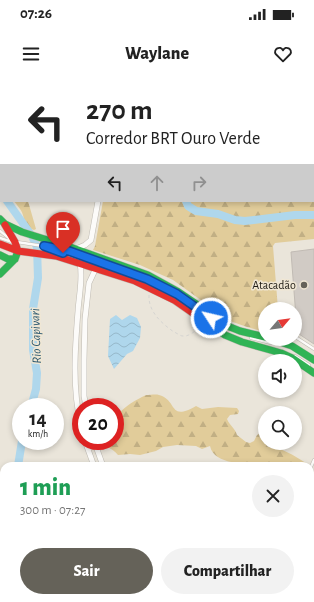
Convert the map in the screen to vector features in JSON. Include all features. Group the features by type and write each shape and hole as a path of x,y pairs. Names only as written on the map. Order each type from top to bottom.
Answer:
{"main road":[{"path":"2,222 18,230 149,275 179,291 230,327 258,335"},
{"path":"2,222 22,251"},
{"path":"0,244 22,251 47,254 130,279 174,300 204,322 230,338 281,353 292,358 314,373"},
{"path":"0,274 22,251"},
{"path":"0,254 8,259 15,259"},
{"path":"292,346 314,360"}],"street":[{"path":"75,249 85,245 91,240 98,202"},
{"path":"76,398 78,312 82,275 80,263"},
{"path":"84,398 85,319 89,283 96,268"},
{"path":"88,450 93,462"},
{"path":"97,450 102,462"}],"lane":[{"path":"0,231 15,242"},
{"path":"0,238 24,244 69,251 147,279 177,294 229,330 282,346 302,356 314,365"},
{"path":"44,246 142,280"},
{"path":"161,289 227,332 242,339 288,352 314,369"},
{"path":"302,341 314,349"},
{"path":"281,353 294,360 314,376"}],"path":[{"path":"151,288 149,300 154,313 162,323 179,334 183,336 193,333 204,322"}],"green space":[{"path":"15,202 28,202 36,229 34,230 27,226"},
{"path":"103,202 314,202 314,239 275,243 273,246 277,302 258,302 258,330 230,321 173,280 140,265 93,250"},
{"path":"146,395 158,395 165,398 177,411 181,412 196,406 202,409 218,407 237,408 239,411 238,414 230,415 227,419 237,435 246,442 250,443 254,441 258,434 258,450 283,450 304,462 231,462 221,459 215,455 210,446 202,449 196,446 177,445 163,447 156,451 140,455 118,455 113,450 124,450 124,408"}],"water":[{"path":"116,315 122,320 130,315 137,318 141,327 140,338 133,351 127,354 114,369 108,356 110,319"}],"building":[{"name":"Atacadão","path":"314,249 314,344 302,336 302,302 295,302 291,252"}],"waterway":[{"name":"Rio Capivari","path":"8,202 32,236 37,247 38,278 33,309 33,350 37,373 36,389 34,398"},
{"path":"186,202 188,206 196,211 218,214 235,220 245,221 295,215 314,215"},
{"name":"Rio Capivari","path":"19,462 21,450"}],"traffic: fast":[{"path":"0,219 5,224 22,232 70,247 148,275 177,291 230,327 258,335"},
{"path":"0,274 15,259 18,251"},
{"path":"0,255 8,259 15,259"},
{"path":"204,321 225,335 292,358 314,373"},
{"path":"292,346 314,360"}],"traffic: jam":[{"path":"5,225 15,242 18,251"},
{"path":"0,244 18,251 56,256 135,281 174,300 204,321"}],"place":[{"name":"Atacadão","path":"304,285"}],"route":[{"path":"63,253 44,246 69,251 127,270 177,294 211,318"}]}
